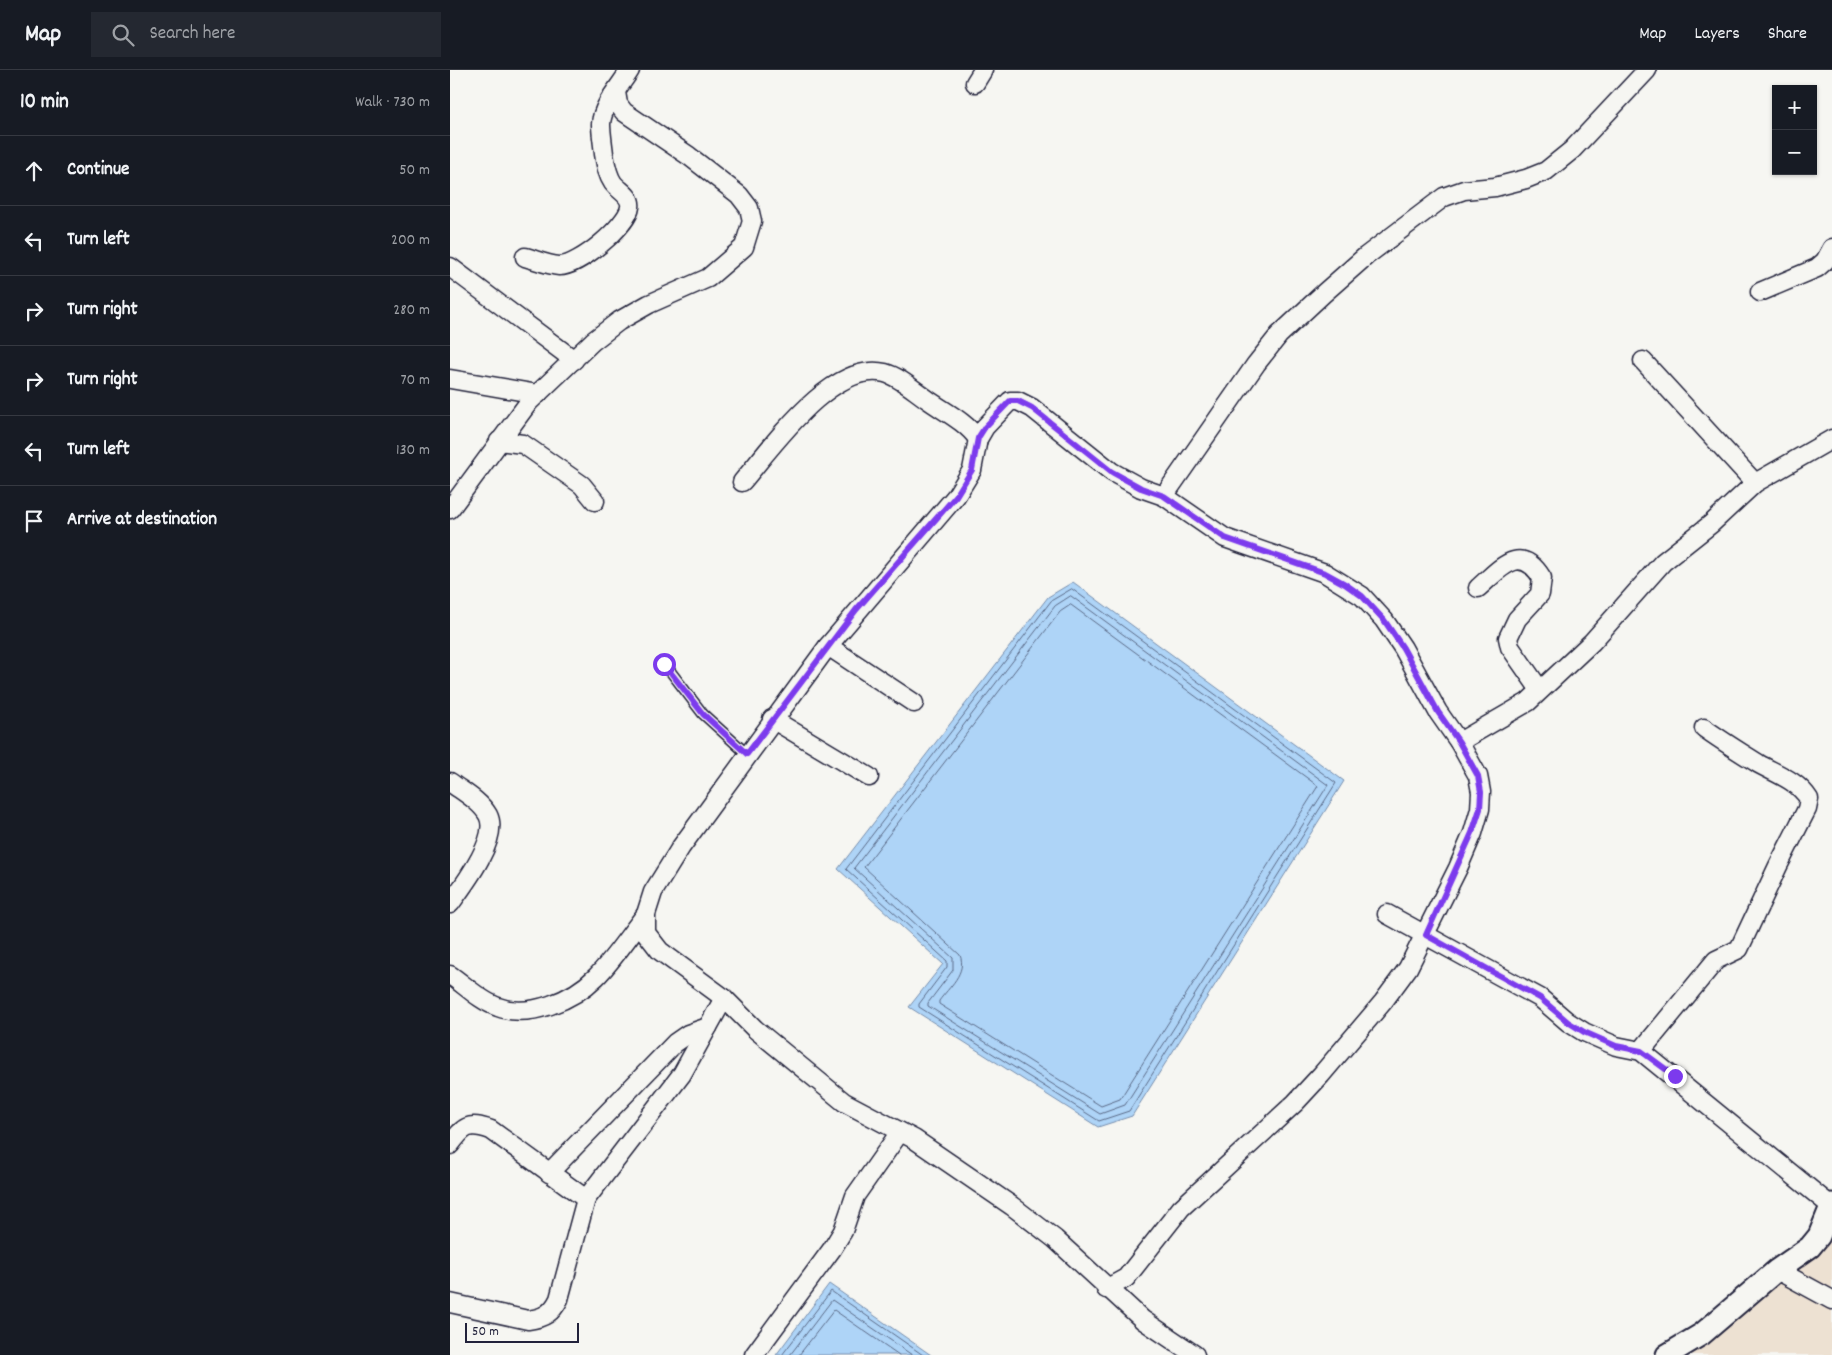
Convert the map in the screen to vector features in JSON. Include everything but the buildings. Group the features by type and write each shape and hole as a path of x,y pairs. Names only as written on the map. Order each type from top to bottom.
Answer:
{"street":[{"path":"525,257 559,266 580,259 605,240 627,214 630,206 629,198 617,188 606,170 601,122 616,92 630,70"},
{"path":"1164,496 1256,364 1280,335 1324,293 1366,256 1444,197 1464,190 1495,187 1546,172 1572,150 1647,70"},
{"path":"450,509 499,441 538,394 574,360 619,321 681,289 708,278 744,247 752,221 749,208 740,195 624,112 618,104 616,92"},
{"path":"1760,292 1817,268 1825,261 1832,248"},
{"path":"450,267 574,360"},
{"path":"1643,361 1755,483"},
{"path":"742,482 815,399 830,387 866,372 880,372 894,378 968,425 978,438"},
{"path":"450,379 538,394"},
{"path":"1106,1289 1126,1278 1181,1208 1295,1103 1383,1002 1408,968 1426,935 1465,851 1480,809 1481,792 1478,776 1459,742 1438,712 1398,641 1384,620 1362,596 1325,573 1225,538 1164,496 1141,488 1112,472 1032,408 1018,401 1010,401 985,427 978,438 972,470 956,496 828,646 772,719 681,847 653,892 646,914 646,933 660,951 724,998 755,1028 844,1102 900,1132 1034,1223 1055,1240 1106,1289 1143,1320 1195,1355"},
{"path":"1459,742 1528,702 1592,642 1663,562 1711,524 1755,483 1832,439"},
{"path":"499,441 522,444 582,485 595,501"},
{"path":"1478,588 1510,560 1519,559 1530,563 1538,570 1542,578 1540,594 1517,619 1508,638 1510,648 1540,690"},
{"path":"828,646 914,703"},
{"path":"772,719 869,777"},
{"path":"1641,1051 1716,960 1739,949 1807,809 1809,799 1805,792 1789,780 1704,728"},
{"path":"450,782 478,803 487,814 492,825 490,837 480,858 450,904"},
{"path":"450,975 498,1007 529,1012 547,1006 582,988 596,977 646,914"},
{"path":"1387,914 1540,998 1568,1022 1584,1032 1616,1046 1641,1051 1831,1205 1819,1236 1810,1248 1777,1270 1702,1334 1667,1355"},
{"path":"450,1303 528,1320 548,1314 554,1309 559,1299 586,1199 682,1074 724,998"},
{"path":"550,1173 675,1043 688,1034 708,1027"},
{"path":"450,1145 460,1132 469,1126 476,1125 491,1130 586,1199"},
{"path":"754,1355 832,1249 843,1231 856,1196 900,1132"},
{"path":"1777,1270 1832,1300"}],"lane":[{"path":"664,664 703,714 747,754"}],"shaded area":[{"path":"1832,1227 1832,1355 1681,1355"}],"water":[{"path":"1073,582 1344,781 1132,1116 1098,1127 909,1007 943,964 838,869 1048,597"},
{"path":"829,1284 931,1355 776,1355"}],"route":[{"path":"664,664 703,714 747,754 856,610 956,496 972,470 978,438 985,427 1010,401 1018,401 1032,408 1112,472 1141,488 1164,496 1225,538 1325,573 1362,596 1384,620 1403,648 1438,712 1459,742 1478,776 1481,792 1480,809 1458,868 1426,935 1540,998 1568,1022 1584,1032 1616,1046 1641,1051 1675,1076"}]}
